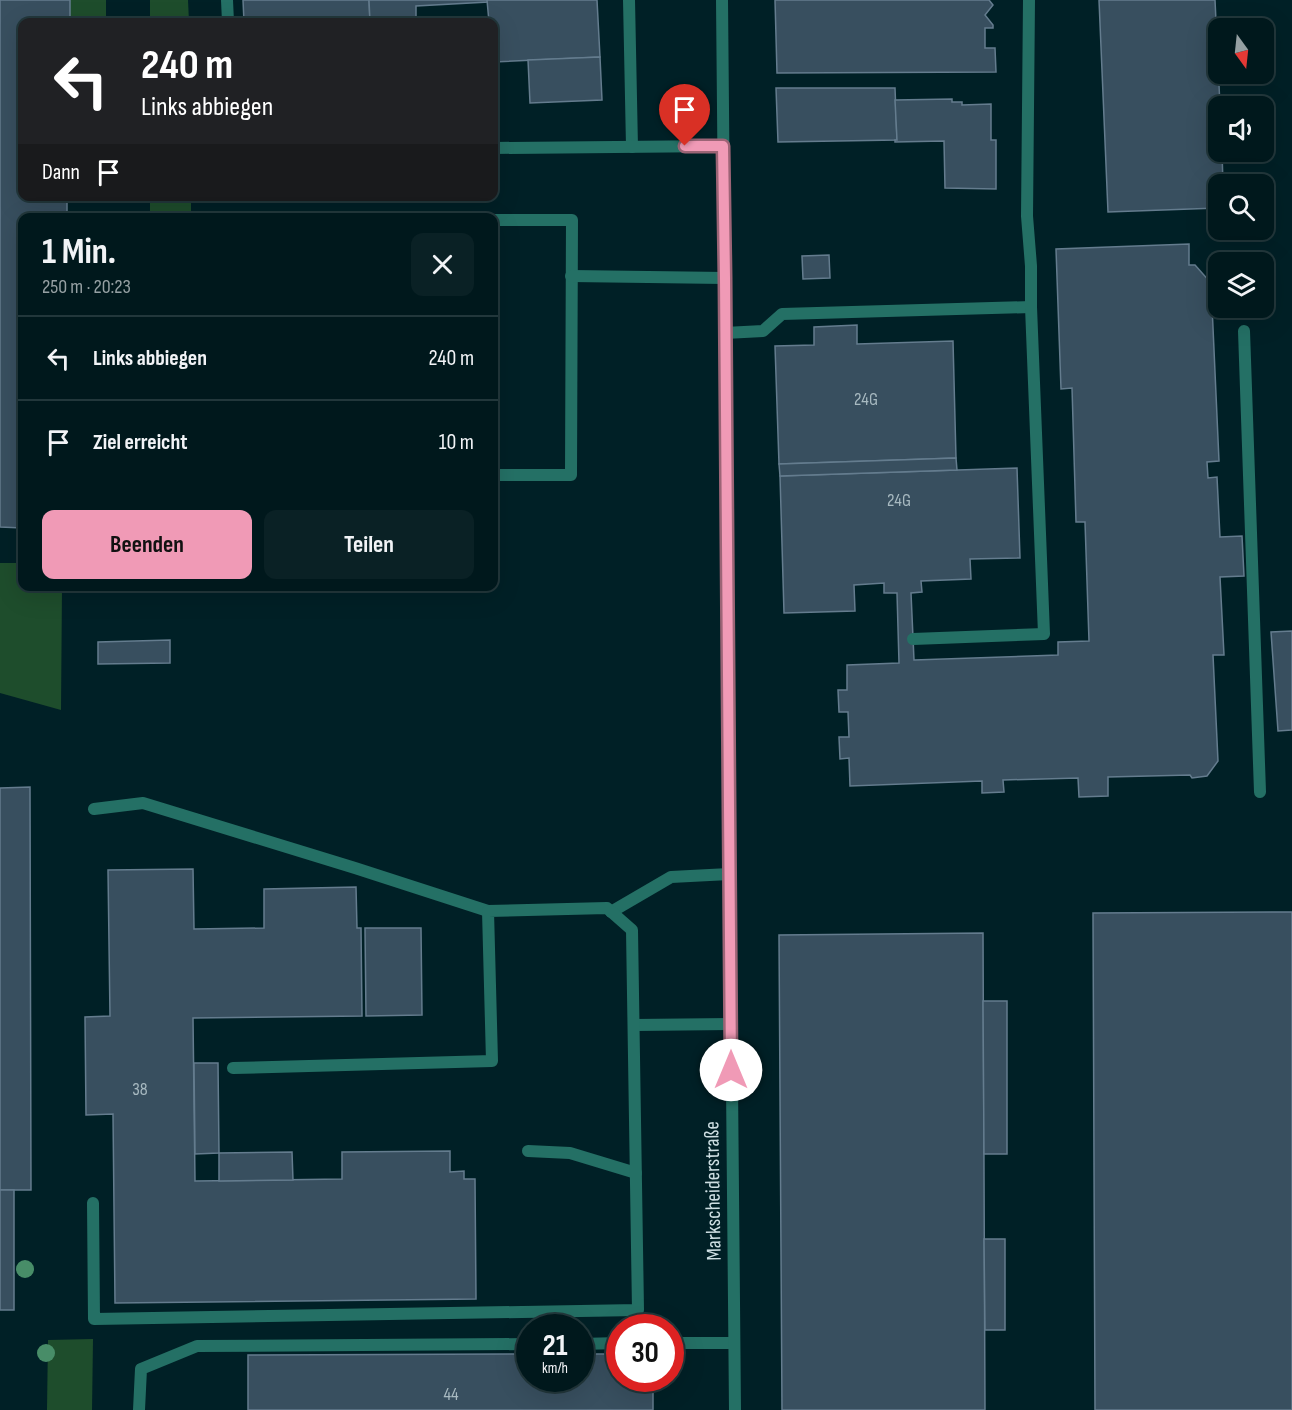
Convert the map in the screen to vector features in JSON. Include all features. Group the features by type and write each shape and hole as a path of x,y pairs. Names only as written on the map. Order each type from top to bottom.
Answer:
{"street":[{"path":"227,0 228,18"},
{"path":"629,0 632,147"},
{"name":"Markscheiderstraße","path":"722,0 735,1410"},
{"path":"913,639 1044,634 1031,266 1027,216 1029,0"},
{"path":"498,148 723,146"},
{"path":"498,220 572,220 571,475 498,475"},
{"path":"572,276 725,278"},
{"path":"725,333 763,331 782,314 1031,307"},
{"path":"1244,331 1260,792"},
{"path":"93,1203 94,1319 639,1311 632,930 607,908 488,911 143,803 94,809"},
{"path":"611,912 671,877 729,874"},
{"path":"233,1068 492,1061 488,911"},
{"path":"634,1025 731,1024"},
{"path":"528,1151 570,1153 636,1173"},
{"path":"684,1343 734,1343"},
{"path":"139,1410 141,1369 197,1346 516,1344"}],"green space":[{"path":"70,0 106,0 106,18 70,18"},
{"path":"150,0 188,0 189,18 150,18"},
{"path":"150,201 191,201 191,213 150,213"},
{"path":"0,563 18,563 18,591 62,591 61,710 0,693"},
{"path":"93,1339 92,1410 47,1410 48,1340"}],"building":[{"path":"0,0 70,0 70,18 18,18 18,201 67,201 67,213 18,213 18,528 0,527"},
{"path":"243,0 369,0 370,18 244,18"},
{"path":"369,0 487,0 488,2 416,6 416,18 370,18"},
{"path":"487,0 597,0 600,57 498,62 498,18 489,18"},
{"path":"775,0 989,0 993,5 985,15 993,28 985,28 985,48 995,48 996,72 777,73"},
{"path":"1099,0 1215,0 1216,18 1208,18 1208,84 1219,84 1220,96 1208,96 1208,162 1222,162 1223,174 1208,174 1208,208 1108,212"},
{"path":"600,57 602,100 530,103 528,60"},
{"path":"776,88 895,88 897,140 778,142"},
{"path":"952,99 952,102 962,102 962,105 991,104 991,140 996,140 996,189 945,188 944,141 895,142 897,140 895,100"},
{"path":"1189,244 1189,265 1195,265 1208,280 1208,318 1213,318 1219,461 1207,462 1208,478 1217,477 1220,537 1242,536 1244,576 1220,577 1224,655 1213,655 1218,761 1207,776 1192,778 1190,775 1108,777 1108,796 1079,797 1078,778 1003,780 1004,792 982,793 982,781 850,786 849,758 840,759 839,737 849,737 848,712 839,712 838,690 847,690 847,665 899,663 897,593 884,593 884,583 854,585 855,611 784,613 780,476 1017,468 1020,558 970,559 971,579 921,581 922,592 911,593 914,660 1058,655 1058,642 1089,641 1085,522 1076,522 1072,388 1061,389 1056,249"},
{"path":"829,255 830,278 803,279 802,256"},
{"path":"857,325 857,344 953,341 956,458 779,464 775,346 814,345 814,327"},
{"path":"956,458 957,470 780,476 779,464"},
{"path":"1292,631 1292,730 1278,731 1271,632"},
{"path":"170,640 170,663 98,664 98,642"},
{"path":"30,787 31,1190 0,1190 0,788"},
{"path":"193,869 194,929 264,928 264,889 356,887 357,928 361,928 362,1016 193,1018 195,1181 342,1179 342,1152 450,1151 450,1172 464,1171 464,1179 475,1179 476,1299 115,1303 113,1114 86,1115 85,1017 110,1016 108,870"},
{"path":"1292,912 1292,1410 1095,1410 1093,913"},
{"path":"365,928 421,928 422,1015 366,1016"},
{"path":"983,933 985,1410 782,1410 779,935"},
{"path":"983,1001 1007,1001 1007,1154 984,1154"},
{"path":"194,1063 218,1063 219,1153 195,1154"},
{"path":"292,1152 293,1180 219,1181 219,1153"},
{"path":"0,1190 14,1190 14,1310 0,1310"},
{"path":"984,1239 1005,1239 1005,1330 985,1330"},
{"path":"516,1354 516,1392 594,1392 594,1354 606,1354 606,1392 653,1392 653,1410 248,1410 248,1355"}],"route":[{"path":"685,146 723,146 731,1070"}]}
